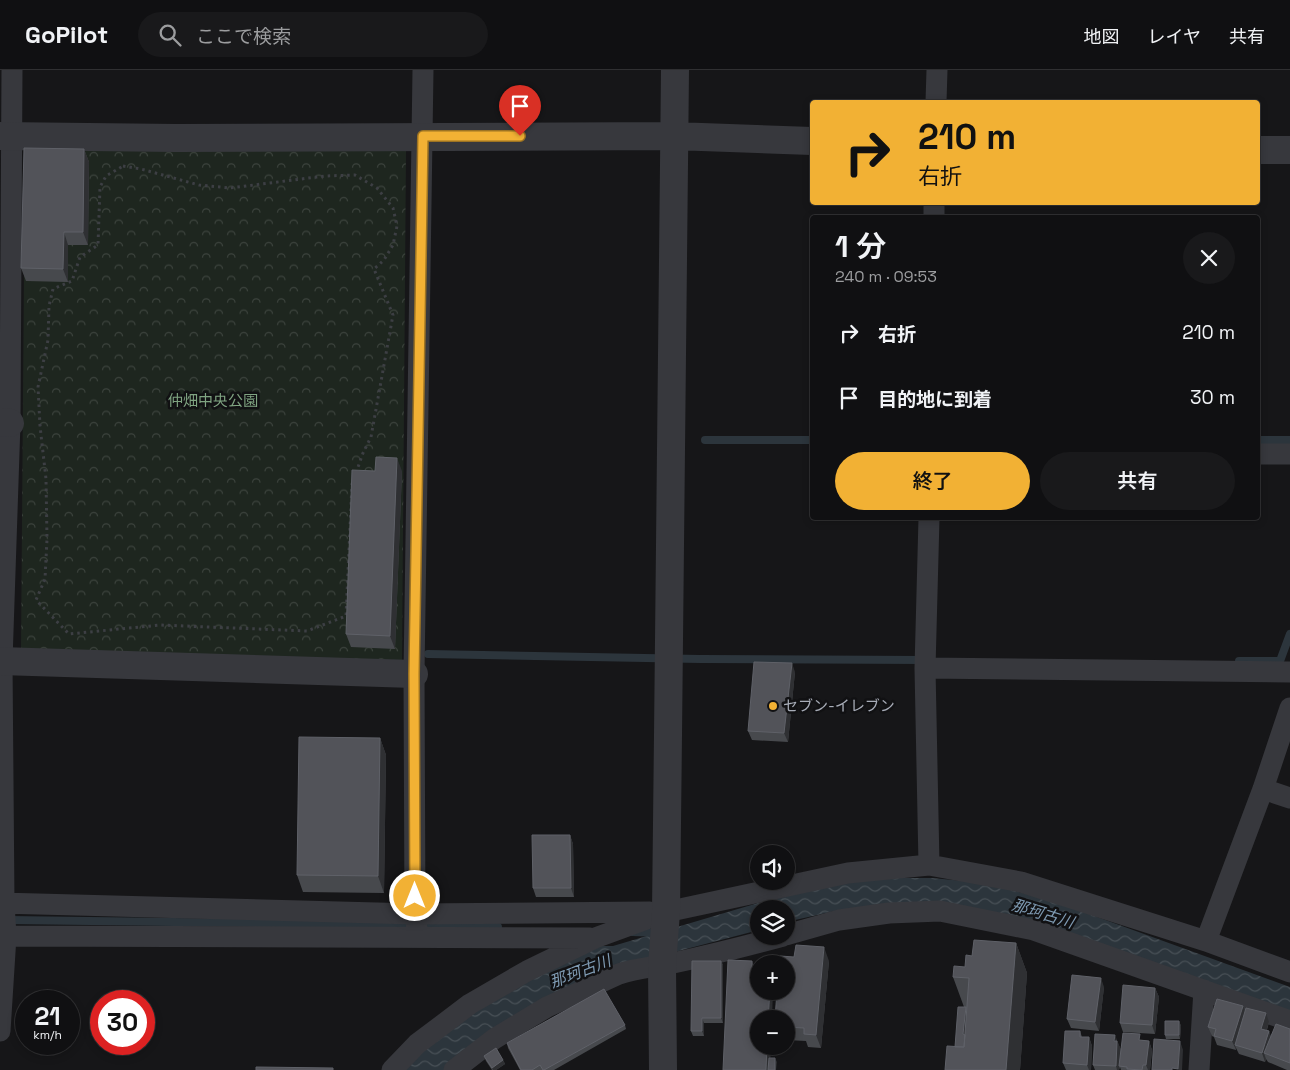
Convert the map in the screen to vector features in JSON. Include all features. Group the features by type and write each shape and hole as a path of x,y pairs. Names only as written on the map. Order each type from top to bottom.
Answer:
{"street":[{"path":"0,1031 3,936 1,661 5,422 6,137 12,70"},
{"path":"418,937 415,914 414,674 423,70"},
{"path":"663,1070 662,966 666,912 674,70"},
{"path":"936,100 937,70"},
{"path":"6,137 674,136 810,141"},
{"path":"1260,150 1290,150"},
{"path":"1260,454 1290,454"},
{"path":"928,865 925,668 929,520"},
{"path":"1,661 414,674"},
{"path":"925,668 1290,672"},
{"path":"1206,941 1263,789 1290,708"},
{"path":"1263,789 1290,798"},
{"path":"392,1070 417,1044 470,1004 527,971 595,938 666,912 848,872 928,865 1021,882 1206,941 1290,972"},
{"path":"2,903 415,914 666,912"},
{"path":"795,933 847,919 889,913 940,912 1034,930 1290,1021"},
{"path":"3,936 595,938"},
{"path":"454,1070 494,1039 547,1007 628,971 662,966 751,945"},
{"path":"1199,1070 1204,990"}],"path":[{"path":"123,166 142,169 199,185 230,188 325,176 355,175 377,188 393,208 398,226 393,245 384,260 374,269 393,315 371,437 352,484 346,595 346,616 307,632 160,624 69,634 36,600 45,579 47,539 46,479 38,387 48,340 49,306 53,289 72,281 80,257 98,245 100,187 106,176 123,166"}],"green space":[{"name":"仲畑中央公園","path":"25,146 406,150 402,660 21,652"}],"water":[{"name":"那珂古川","path":"887,878 932,878 985,883 1056,902 1290,987 1290,1012 1047,927 844,909 795,920 795,900 768,900 838,884"},
{"name":"那珂古川","path":"750,905 750,932 621,966 445,1070 401,1070 473,1008 601,946 613,946"}],"building":[{"path":"24,148 84,149 83,232 64,232 63,269 21,268"},
{"path":"376,457 397,458 390,636 346,634 352,470 375,471"},
{"name":"セブン-イレブン","path":"754,662 792,663 784,733 748,731"},
{"path":"299,737 380,738 378,876 297,875"},
{"path":"532,835 570,835 571,888 533,888"},
{"path":"974,940 1016,943 1006,1070 945,1070 947,1046 964,1047 969,978 953,977 954,966 965,967 966,955 972,956"},
{"path":"796,945 824,947 816,1035 804,1034 804,1028 795,1028 795,1010 776,1010 776,1000 795,1000"},
{"path":"728,960 750,961 750,1000 769,1000 769,1010 750,1010 750,1055 767,1055 766,1070 723,1070"},
{"path":"692,961 721,961 721,1018 702,1018 702,1031 691,1031"},
{"path":"1072,975 1101,978 1095,1022 1067,1019"},
{"path":"1123,985 1155,988 1152,1025 1120,1023"},
{"path":"604,989 625,1025 544,1070 540,1065 532,1070 521,1070 507,1043"},
{"path":"1217,999 1243,1006 1232,1041 1214,1036 1216,1029 1208,1027"},
{"path":"958,1007 966,1007 963,1034 965,1035 964,1047 955,1047"},
{"path":"1246,1008 1266,1013 1261,1029 1269,1031 1262,1053 1235,1045"},
{"path":"1165,1021 1179,1021 1179,1035 1165,1035"},
{"path":"1276,1024 1290,1029 1290,1063 1264,1053"},
{"path":"1065,1031 1080,1031 1080,1037 1089,1037 1087,1065 1063,1063"},
{"path":"1123,1033 1140,1034 1139,1040 1149,1041 1146,1065 1143,1065 1142,1070 1127,1069 1127,1067 1119,1066"},
{"path":"1095,1034 1115,1035 1114,1041 1117,1041 1116,1066 1093,1065"},
{"path":"1154,1039 1180,1041 1178,1069 1152,1070"},
{"path":"496,1048 503,1060 492,1068 484,1056"},
{"path":"769,1058 775,1058 775,1070 768,1070"},
{"path":"256,1067 333,1068 333,1070 256,1070"}],"waterway":[{"path":"705,440 810,440"},
{"path":"1260,440 1290,440"},
{"path":"1239,661 1280,661 1290,634"},
{"path":"428,654 700,659 925,660"},
{"path":"7,920 498,927"},
{"path":"632,932 660,933"}],"place":[{"name":"セブン-イレブン","path":"773,706"}],"route":[{"path":"415,896 414,674 423,136 520,136"}]}
